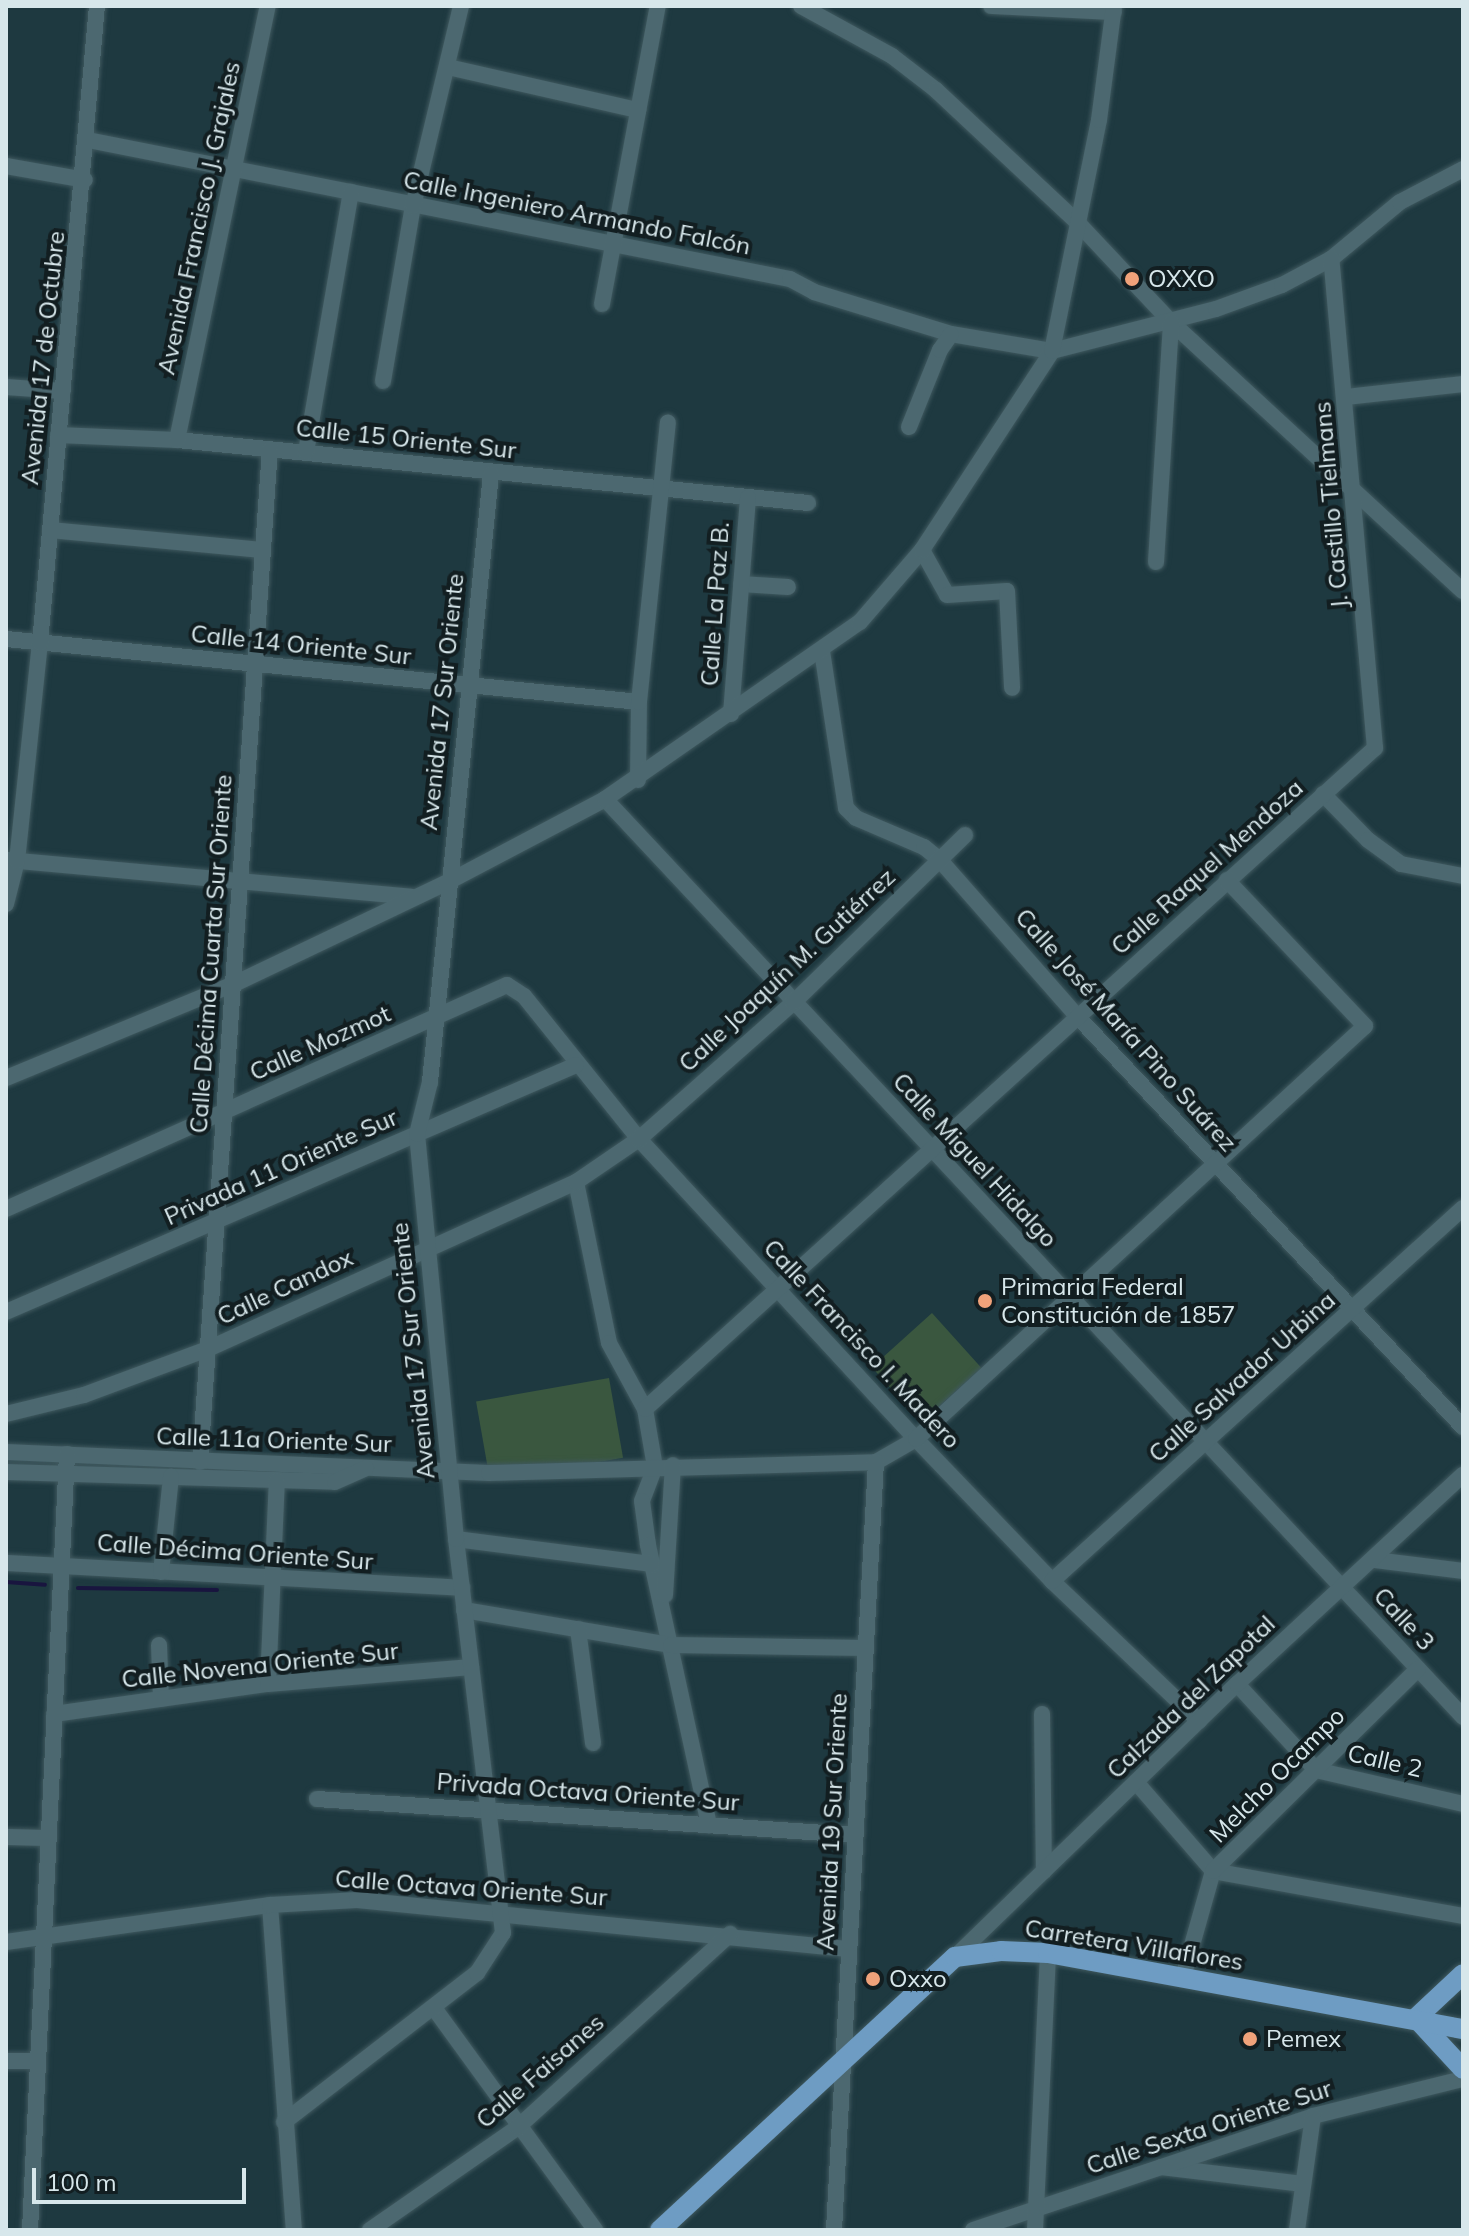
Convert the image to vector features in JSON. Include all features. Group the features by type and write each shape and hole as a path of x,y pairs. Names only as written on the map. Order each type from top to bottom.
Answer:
{"main road":[{"name":"Carretera Villaflores","path":"955,1957 1001,1951 1048,1953 1463,2029"},
{"path":"662,2229 842,2058 955,1957"},
{"path":"1463,1974 1416,2018 1463,2069"}],"street":[{"name":"Avenida 17 de Octubre","path":"6,904 40,643 85,180 97,6"},
{"name":"Avenida Francisco J. Grajales","path":"177,440 268,6"},
{"path":"383,381 413,206 461,6"},
{"path":"602,304 658,6"},
{"path":"801,6 892,56 936,90 1079,224 1171,322 1463,591"},
{"path":"6,1078 232,985 411,897 446,883 605,799 638,780 822,651 884,598 922,550 1052,351 1079,224 1114,9 991,6"},
{"path":"448,67 638,110"},
{"name":"Calle Ingeniero Armando Falcón","path":"88,140 790,279 814,292 951,334 1052,351"},
{"path":"6,166 85,180"},
{"path":"1052,351 1171,322 1282,285 1331,259 1400,202 1463,169"},
{"path":"306,452 351,192"},
{"name":"J. Castillo Tielmans","path":"1331,259 1346,397 1375,748"},
{"path":"1156,562 1171,322"},
{"path":"909,427 951,334"},
{"path":"1346,397 1463,384"},
{"path":"6,387 63,391"},
{"path":"638,780 639,702 664,490 668,423"},
{"name":"Calle 15 Oriente Sur","path":"58,435 177,440 491,474 808,503"},
{"name":"Calle Décima Cuarta Sur Oriente","path":"200,1462 270,449"},
{"name":"Avenida 17 Sur Oriente","path":"284,2122 477,1973 499,1946 502,1912 456,1539 417,1134 430,1082 446,883 491,474"},
{"name":"Calle La Paz B.","path":"731,714 748,498"},
{"path":"50,530 262,550"},
{"path":"922,550 947,595 1007,591 1012,688"},
{"path":"741,584 788,587"},
{"name":"Calle 14 Oriente Sur","path":"6,639 639,702"},
{"name":"Calle José María Pino Suárez","path":"822,651 846,808 856,818 924,847 939,859 1077,1016 1463,1427"},
{"name":"Calle Raquel Mendoza","path":"645,1409 1375,748"},
{"path":"1323,794 1368,840 1401,864 1463,876"},
{"name":"Calle Miguel Hidalgo","path":"605,799 1342,1588"},
{"name":"Calle Joaquín M. Gutiérrez","path":"576,1182 639,1139 794,1002 965,835"},
{"path":"12,861 411,897"},
{"path":"876,1462 916,1439 1365,1026 1227,880"},
{"name":"Calle Mozmot","path":"6,1209 507,985"},
{"name":"Calle Francisco I. Madero","path":"507,985 524,996 576,1065 639,1139 916,1439 1052,1581 1199,1721"},
{"name":"Privada 11 Oriente Sur","path":"6,1312 576,1065"},
{"path":"576,1182 609,1343 645,1409 655,1467 642,1501 652,1564 665,1609 709,1825"},
{"name":"Calle Candox","path":"6,1414 84,1395 208,1349 576,1182"},
{"name":"Calle Salvador Urbina","path":"1052,1581 1463,1208"},
{"name":"Calle 11a Oriente Sur","path":"6,1452 449,1471 876,1462"},
{"path":"30,2230 67,1454"},
{"name":"Avenida 19 Sur Oriente","path":"834,2230 876,1462"},
{"path":"665,1609 673,1465"},
{"name":"Calle 11a Oriente Sur","path":"6,1472 335,1482 366,1468"},
{"name":"Calzada del Zapotal","path":"955,1957 1237,1684 1375,1560 1463,1475"},
{"path":"161,1572 171,1477"},
{"path":"268,1684 277,1480"},
{"path":"456,1539 652,1564"},
{"path":"1375,1560 1463,1571"},
{"name":"Calle Décima Oriente Sur","path":"6,1563 462,1588"},
{"name":"Calle 3","path":"1342,1588 1463,1717"},
{"path":"464,1610 671,1645 866,1648"},
{"path":"578,1629 593,1743"},
{"path":"159,1645 161,1699"},
{"name":"Calle Novena Oriente Sur","path":"54,1714 268,1684 471,1667"},
{"name":"Melcho Ocampo","path":"1183,1977 1213,1871 1418,1669"},
{"name":"Calle 2","path":"1237,1684 1316,1770 1463,1804"},
{"path":"1042,1714 1044,1871"},
{"path":"1136,1782 1213,1871 1463,1916"},
{"name":"Privada Octava Oriente Sur","path":"317,1799 491,1808 855,1835"},
{"path":"6,1837 48,1838"},
{"name":"Calle Octava Oriente Sur","path":"43,1939 270,1905 357,1900 730,1934 848,1949"},
{"path":"270,1905 294,2230"},
{"name":"Calle Faisanes","path":"370,2230 518,2127 730,1934"},
{"path":"6,1942 43,1939"},
{"path":"1035,2230 1048,1953"},
{"path":"434,2008 595,2230"},
{"path":"6,2061 38,2061"},
{"name":"Calle Sexta Oriente Sur","path":"973,2230 1313,2116 1463,2079"},
{"path":"1297,2230 1313,2116"},
{"path":"1155,2167 1303,2184"}],"green space":[{"path":"932,1313 982,1368 921,1422 872,1367"},
{"path":"609,1378 623,1458 490,1481 476,1401"}],"waterway":[{"path":"6,1582 45,1585"},
{"path":"78,1588 217,1590"}],"place":[{"name":"OXXO","path":"1132,279"},
{"name":"Primaria Federal Constitución de 1857","path":"985,1301"},
{"name":"Oxxo","path":"873,1979"},
{"name":"Pemex","path":"1250,2039"}]}
